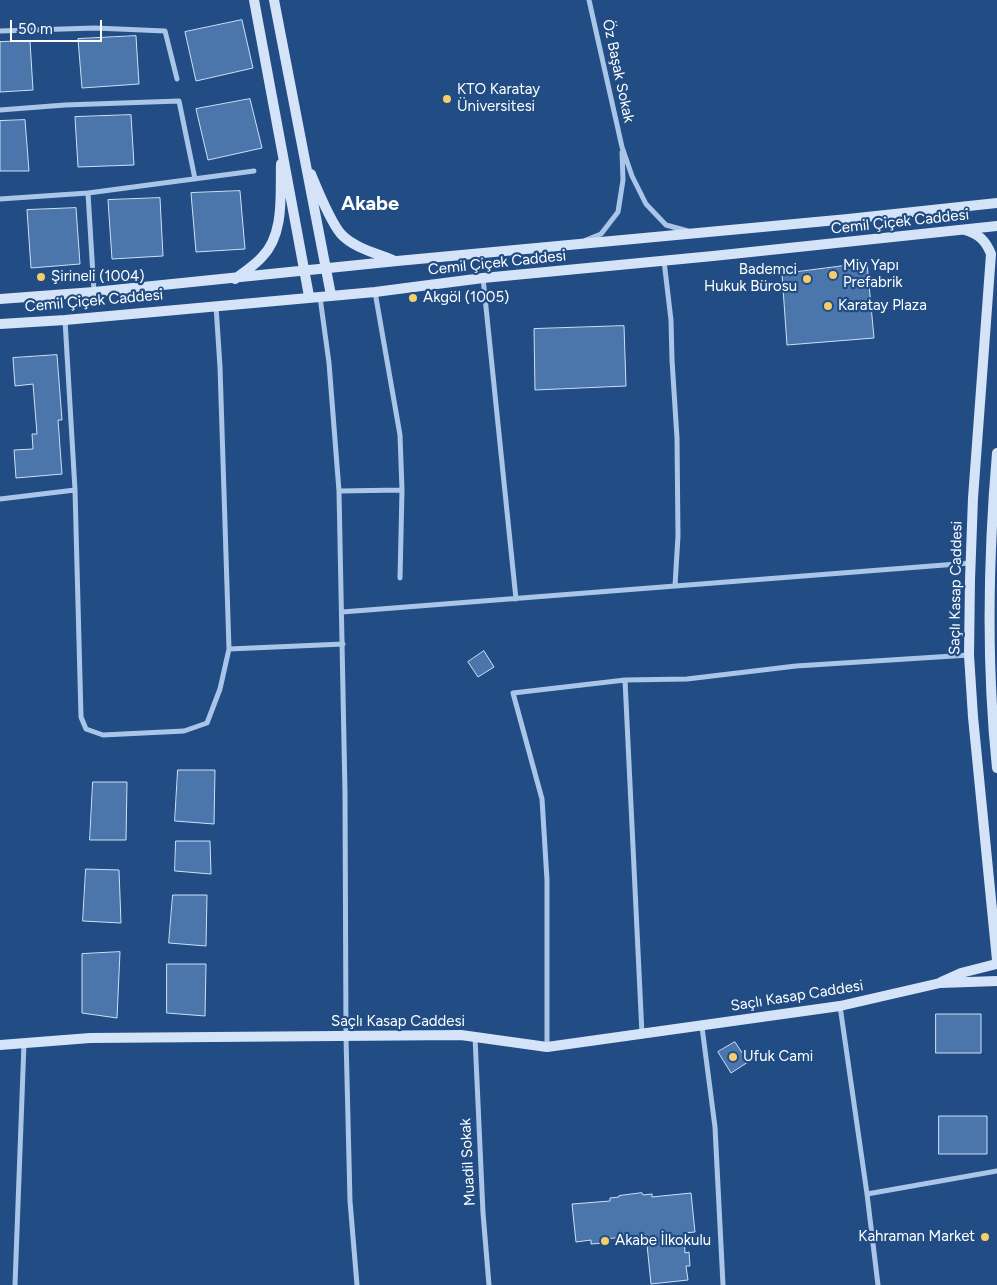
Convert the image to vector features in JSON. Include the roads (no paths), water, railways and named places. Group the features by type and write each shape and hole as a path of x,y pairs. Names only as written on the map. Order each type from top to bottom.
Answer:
{"street":[{"path":"254,0 309,296"},
{"path":"274,0 331,295"},
{"name":"Öz Başak Sokak","path":"589,0 622,147"},
{"path":"0,32 94,28 165,31 177,79"},
{"path":"0,110 65,105 178,101 195,179"},
{"path":"235,279 263,257 273,240 278,223 282,145"},
{"path":"622,147 632,176 646,204 666,224 696,234"},
{"path":"567,246 601,234 618,212 623,180 622,147"},
{"path":"303,156 323,202 341,234 362,248 397,261"},
{"path":"0,199 88,193 254,171"},
{"path":"88,193 94,292"},
{"name":"Cemil Çiçek Caddesi","path":"0,299 235,279 305,272 325,268 696,234 997,203"},
{"name":"Cemil Çiçek Caddesi","path":"0,324 65,320 309,296 375,292 483,278 997,226"},
{"path":"964,230 974,232 981,238 988,246 991,254"},
{"path":"991,254 993,246 997,242"},
{"name":"Saçlı Kasap Caddesi","path":"940,983 961,972 997,962 973,717 969,655 973,498 991,254"},
{"path":"664,261 671,320 677,438 678,536 675,586"},
{"path":"483,278 516,599"},
{"path":"375,292 400,435 402,490 400,578"},
{"path":"320,296 329,363 339,491 343,644 346,1037 350,1201 357,1285"},
{"path":"65,320 75,490 81,718 86,729 103,735 184,731 207,723 220,689 229,649 220,367 216,305"},
{"path":"997,453 991,524 993,561 992,709 997,768"},
{"path":"0,499 75,490"},
{"path":"339,491 402,490"},
{"path":"342,612 970,563"},
{"path":"229,649 343,644"},
{"path":"547,1047 547,880 542,799 513,693 625,680 687,679 796,666 969,655"},
{"path":"625,680 642,1034"},
{"path":"997,962 995,971 997,979"},
{"name":"Saçlı Kasap Caddesi","path":"0,1045 90,1038 462,1035 547,1047 840,1006 940,983 997,979"},
{"path":"840,1006 878,1285"},
{"path":"702,1026 715,1127 723,1285"},
{"name":"Muadil Sokak","path":"475,1037 482,1213 489,1285"},
{"path":"14,1285 24,1043"},
{"path":"867,1194 997,1171"}],"place":[{"name":"KTO Karatay Üniversitesi","path":"447,99"},
{"name":"Miy Yapı Prefabrik","path":"833,275"},
{"name":"Şirineli (1004)","path":"41,277"},
{"name":"Bademci Hukuk Bürosu","path":"807,279"},
{"name":"Akgöl (1005)","path":"413,298"},
{"name":"Karatay Plaza","path":"828,306"},
{"name":"Ufuk Cami","path":"733,1057"},
{"name":"Kahraman Market","path":"985,1237"},
{"name":"Akabe İlkokulu","path":"605,1241"}],"district":[{"name":"Akabe","path":"370,204"}]}
